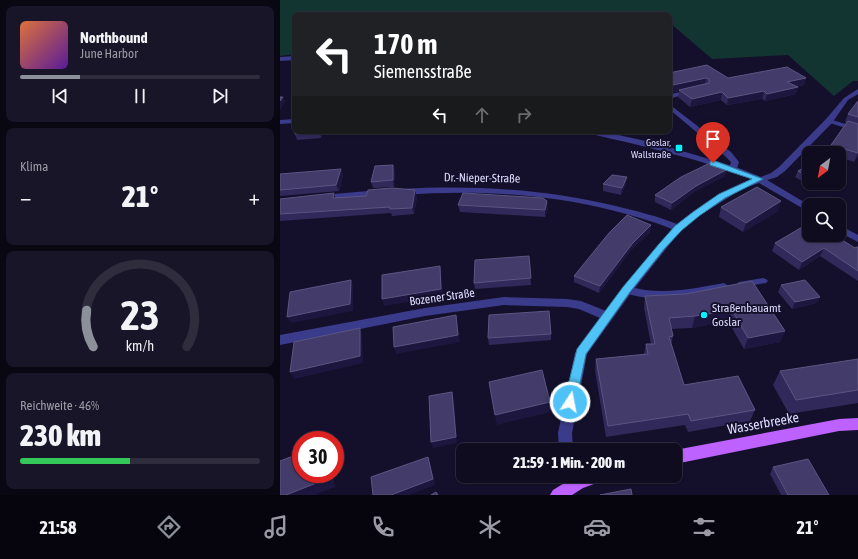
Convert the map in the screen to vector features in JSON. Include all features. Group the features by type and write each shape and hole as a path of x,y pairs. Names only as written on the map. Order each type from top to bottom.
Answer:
{"main road":[{"name":"Wasserbreeke","path":"682,455 832,427 858,424"},
{"path":"558,495 573,483"}],"street":[{"path":"280,59 292,58"},
{"path":"566,443 565,433 581,353 627,290 678,228 722,196 759,179 774,175 782,169 829,121 846,99 858,91"},
{"path":"280,122 292,121"},
{"path":"603,134 658,147 734,169 759,179 802,206"},
{"name":"Dr.-Nieper-Straße","path":"316,198 446,188 527,191 590,202 661,221 678,228"},
{"path":"846,232 858,239"},
{"name":"Bozener Straße","path":"280,340 425,312 504,302 574,304 581,305 607,316"}],"lane":[{"path":"672,96 699,90"},
{"path":"672,108 728,154 735,162 734,169"},
{"path":"829,121 858,130"},
{"path":"627,290 643,295 662,296 763,281"}],"green space":[{"path":"280,0 858,0 858,81 853,81 834,96 788,55 712,59 672,25 672,12 292,12 292,54 280,56"}],"building":[{"path":"707,65 728,78 787,67 806,78 787,82 798,87 767,94 764,91 728,98 722,92 692,99 679,90 709,83 709,79 706,78 673,85 672,72"},
{"path":"858,101 858,117 848,114 857,102"},
{"path":"848,121 858,124 858,153 846,149 846,146 831,145"},
{"path":"712,162 726,170 696,186 672,203 655,195 681,177"},
{"path":"393,165 393,180 371,182 375,166"},
{"path":"341,169 336,185 280,190 280,174"},
{"path":"612,175 627,177 622,188 603,184"},
{"path":"757,187 781,201 746,223 721,207"},
{"path":"392,188 415,190 412,208 390,209 390,207 280,214 280,199 334,193 333,198 366,196 368,190"},
{"path":"463,193 543,198 547,201 545,210 458,205"},
{"path":"627,215 651,225 632,244 600,286 574,276 609,233"},
{"path":"802,227 802,242 845,242 855,248 858,247 858,271 824,248 802,262 775,243"},
{"path":"529,256 531,278 474,283 475,260"},
{"path":"440,266 441,289 382,299 382,275"},
{"path":"351,280 350,304 287,317 290,292"},
{"path":"805,280 820,297 795,302 781,285"},
{"path":"752,281 785,331 748,338 732,310 695,316 669,318 673,336 669,337 684,385 738,376 755,410 691,421 688,414 608,426 596,359 648,354 646,344 655,344 645,296 686,294"},
{"path":"549,311 551,334 488,338 489,315"},
{"path":"456,315 458,335 394,347 393,327"},
{"path":"360,328 360,356 290,372 294,342"},
{"path":"858,359 858,390 796,400 780,371"},
{"path":"542,370 550,402 495,415 489,382"},
{"path":"452,392 456,437 431,442 429,396"},
{"path":"292,456 292,483 316,483 286,495 280,495 280,461"},
{"path":"428,457 433,479 391,495 373,495 371,477"},
{"path":"808,459 829,495 788,495 773,467"},
{"path":"631,489 632,495 600,495"},
{"path":"436,492 438,495 431,495"}],"place":[{"name":"Goslar, Wallstraße","path":"679,148"},
{"name":"Straßenbauamt Goslar","path":"704,315"}],"route":[{"path":"570,402 581,353 588,340 662,246 678,228 722,196 748,182 759,179 734,169 713,163"}]}
